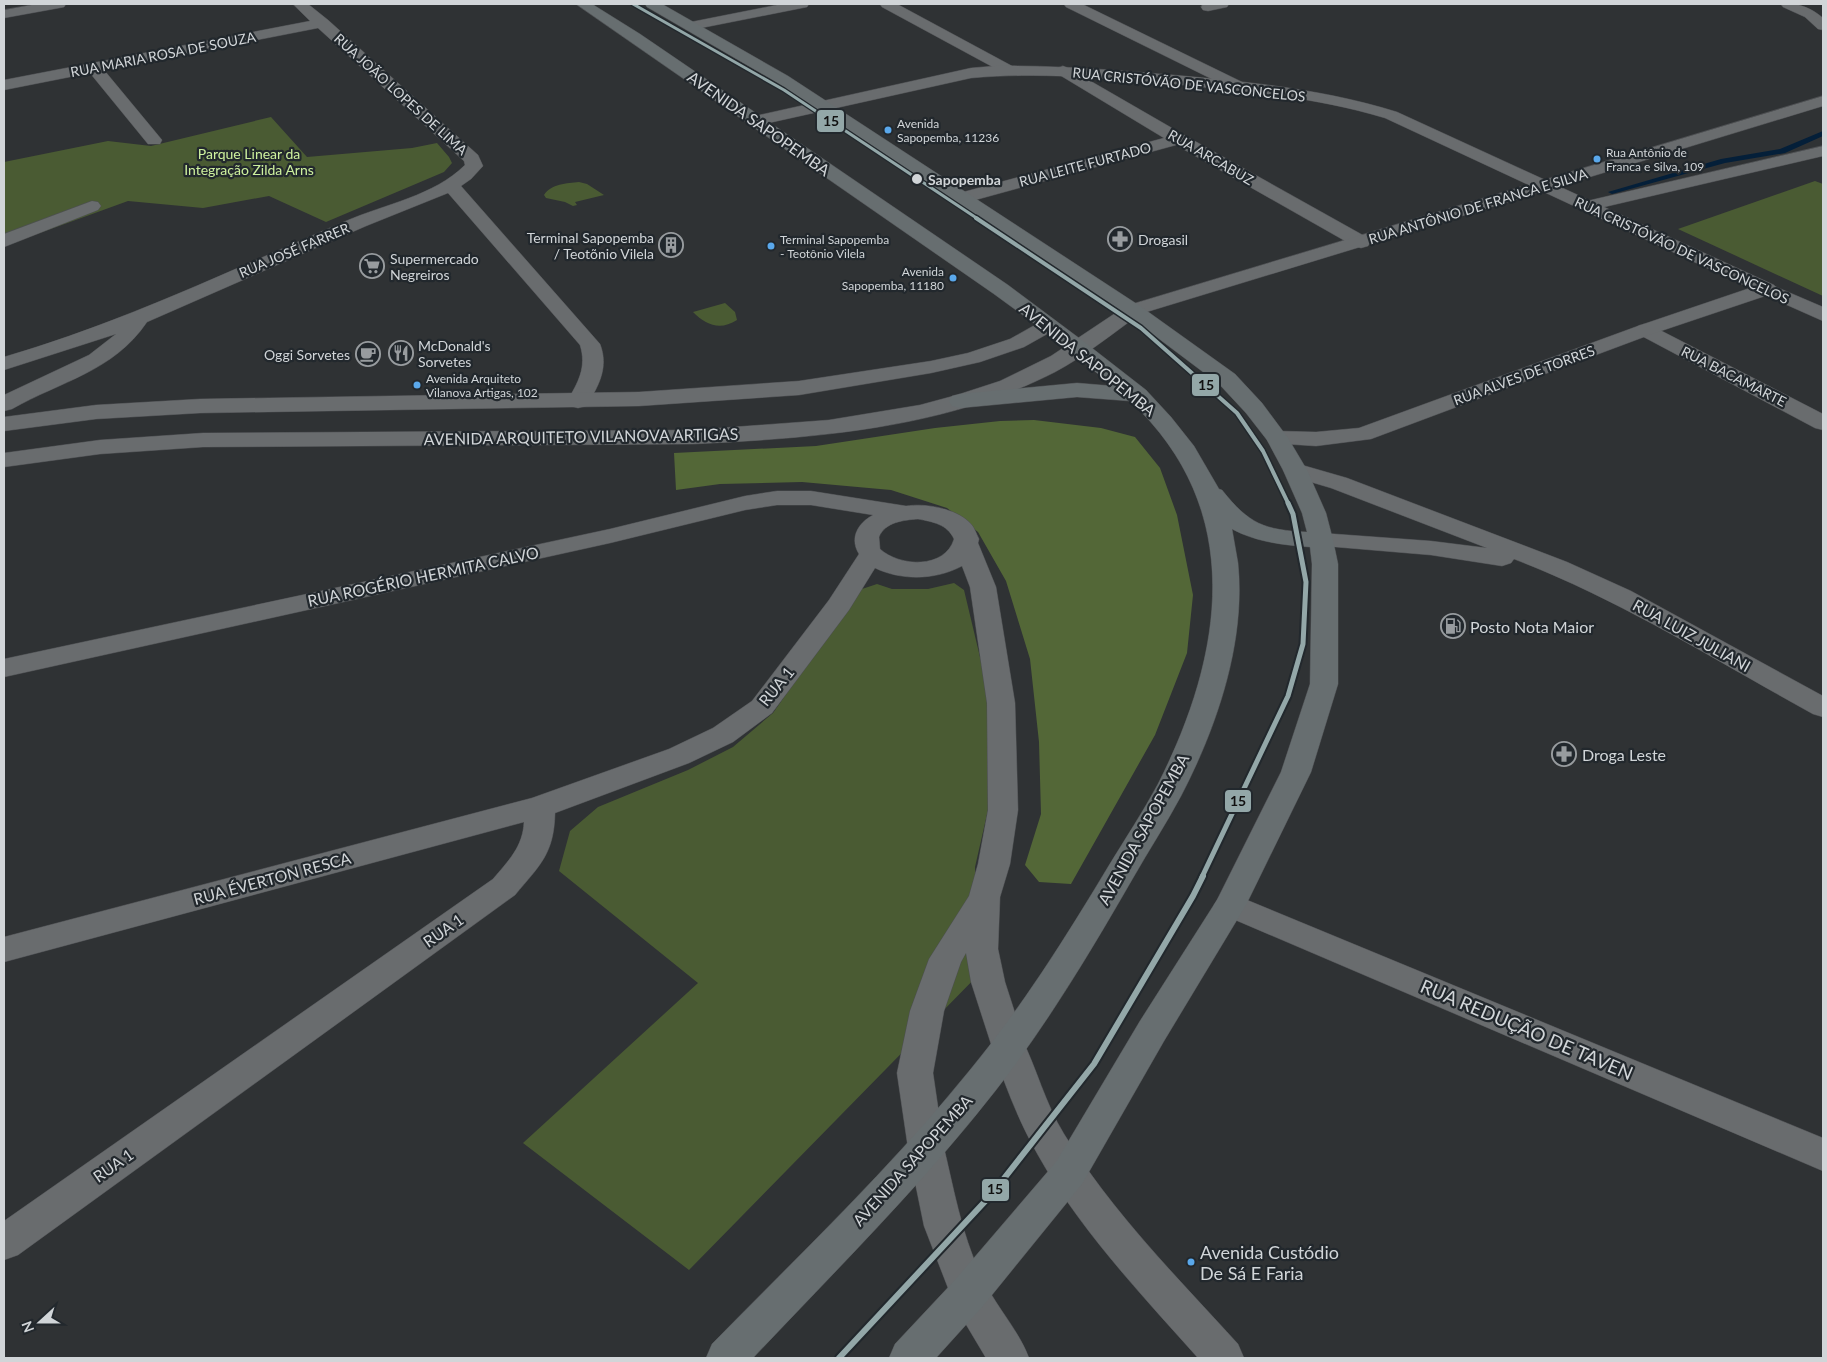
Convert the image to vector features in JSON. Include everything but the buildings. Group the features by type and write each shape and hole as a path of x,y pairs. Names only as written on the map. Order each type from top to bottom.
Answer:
{"main road":[{"name":"AVENIDA SAPOPEMBA","path":"583,4 635,37 754,121 1005,292 1079,347 1138,395 1155,412 1185,449 1204,482 1220,525 1225,558 1225,627 1209,697 1179,771 1086,932 1009,1047 926,1148 726,1358"},
{"path":"652,4 742,54 822,106 1133,310 1227,379 1254,408 1277,438 1295,470 1314,513 1326,564 1324,684 1296,772 1230,905 1152,1031 1069,1173 969,1293 909,1358"},
{"path":"960,401 1078,390 1138,395"},
{"path":"1204,482 1240,524 1255,531 1298,540 1321,540"}],"street":[{"path":"4,14 59,4"},
{"name":"RUA JOÃO LOPES DE LIMA","path":"300,4 472,159 474,166 469,173 451,186"},
{"path":"691,26 802,4"},
{"path":"887,4 1007,69"},
{"path":"1071,4 1236,86"},
{"path":"1788,4 1810,14 1823,26"},
{"name":"RUA MARIA ROSA DE SOUZA","path":"4,85 323,23"},
{"path":"93,67 154,140"},
{"name":"RUA CRISTÓVÃO DE VASCONCELOS","path":"754,121 971,73 1007,69 1063,71 1236,86 1348,102 1391,115 1823,315"},
{"name":"RUA ARCABUZ","path":"1063,71 1178,139 1360,242"},
{"name":"RUA ANTÔNIO DE FRANCA E SILVA","path":"1133,310 1823,101"},
{"name":"RUA LEITE FURTADO","path":"962,198 1178,139"},
{"path":"1587,206 1779,160 1823,152"},
{"path":"451,186 590,344 595,357 592,376 578,401"},
{"name":"RUA JOSÉ FARRER","path":"4,364 46,352 140,318 360,222 451,186"},
{"path":"4,241 92,206"},
{"name":"RUA ALVES DE TORRES","path":"1277,438 1316,439 1363,434 1645,330 1767,289"},
{"name":"AVENIDA ARQUITETO VILANOVA ARTIGAS","path":"4,460 100,447 203,440 625,438 779,432 891,417 960,401 1047,367 1133,310"},
{"name":"RUA JOSÉ FARRER","path":"4,404 112,350 133,330 140,318"},
{"path":"4,424 96,412 200,406 578,401 639,399 800,388 931,368 973,358 1017,343 1049,325"},
{"name":"RUA BACAMARTE","path":"1645,330 1823,422"},
{"path":"625,438 634,422 639,399"},
{"name":"RUA LUIZ JULIANI","path":"1295,470 1339,483 1558,567 1622,598 1823,708"},
{"name":"RUA ROGÉRIO HERMITA CALVO","path":"4,668 610,536 745,503 777,498 811,498 904,513"},
{"path":"844,503 871,528"},
{"path":"967,546 962,554 951,563 935,568 917,570 899,568 883,563 872,554 867,546 867,537 871,528 880,521 904,513 932,513 945,517 963,530 967,538 967,546 983,587 988,609 1001,703 1003,810 994,864 984,897 946,959 927,1011 915,1073 926,1148 943,1226 969,1293 1009,1358"},
{"name":"RUA LUIZ JULIANI","path":"1321,540 1431,548 1558,567"},
{"name":"RUA 1","path":"4,1243 504,887 530,856 539,835 540,807 680,756 723,735 762,707 840,604 872,554"},
{"name":"RUA 1","path":"840,604 899,568"},
{"path":"935,568 966,588 988,609"},
{"name":"RUA ÉVERTON RESCA","path":"4,949 540,807"},
{"path":"984,897 983,957 988,982 1009,1047 1033,1111 1069,1173 1109,1226 1224,1358"},
{"name":"RUA REDUÇÃO DE TAVEN","path":"1230,905 1823,1155"}],"green space":[{"name":"Parque Linear da Integração Zilda Arns","path":"271,117 307,157 412,148 437,143 452,163 444,172 326,222 269,196 203,208 128,201 4,246 4,162 108,141 151,146"},
{"path":"1815,181 1823,184 1823,296 1678,229"},
{"path":"579,182 587,184 604,195 575,202 577,205 573,206 565,202 546,198 544,195 555,186"},
{"path":"725,303 735,312 737,320 725,325 719,326 708,323 693,312"},
{"path":"1034,420 1101,428 1135,437 1160,468 1177,515 1193,595 1187,653 1155,735 1071,884 1039,882 1025,865 1041,814 1039,742 1030,659 1006,581 978,532 947,508 891,490 802,482 720,484 676,490 674,453 816,446 935,428 1000,421"},
{"path":"954,583 964,590 990,699 988,810 975,867 977,916 985,968 689,1270 523,1143 698,983 559,871 570,831 598,807 688,770 733,747 773,713 859,590 877,584 892,589 928,589"}],"waterway":[{"path":"1612,192 1724,161 1782,151 1823,133"}],"transit line":[{"name":"15","path":"633,4 784,90 1141,328 1237,413 1263,451 1293,514 1306,582 1303,644 1288,696 1193,896 1094,1064 991,1195 839,1358"}],"place":[{"name":"Avenida Sapopemba, 11236","path":"888,130"},
{"name":"Rua Antônio de Franca e Silva, 109","path":"1597,159"},
{"name":"Sapopemba","path":"917,179"},
{"name":"Drogasil","path":"1120,239"},
{"name":"Terminal Sapopemba / Teotõnio Vilela","path":"671,245"},
{"name":"Terminal Sapopemba - Teotônio Vilela","path":"771,246"},
{"name":"Supermercado Negreiros","path":"372,266"},
{"name":"Avenida Sapopemba, 11180","path":"953,278"},
{"name":"McDonald's Sorvetes","path":"401,353"},
{"name":"Oggi Sorvetes","path":"368,354"},
{"name":"Avenida Arquiteto Vilanova Artigas, 102","path":"417,385"},
{"name":"Posto Nota Maior","path":"1453,626"},
{"name":"Droga Leste","path":"1564,754"},
{"name":"Avenida Custódio De Sá E Faria","path":"1191,1262"}]}
